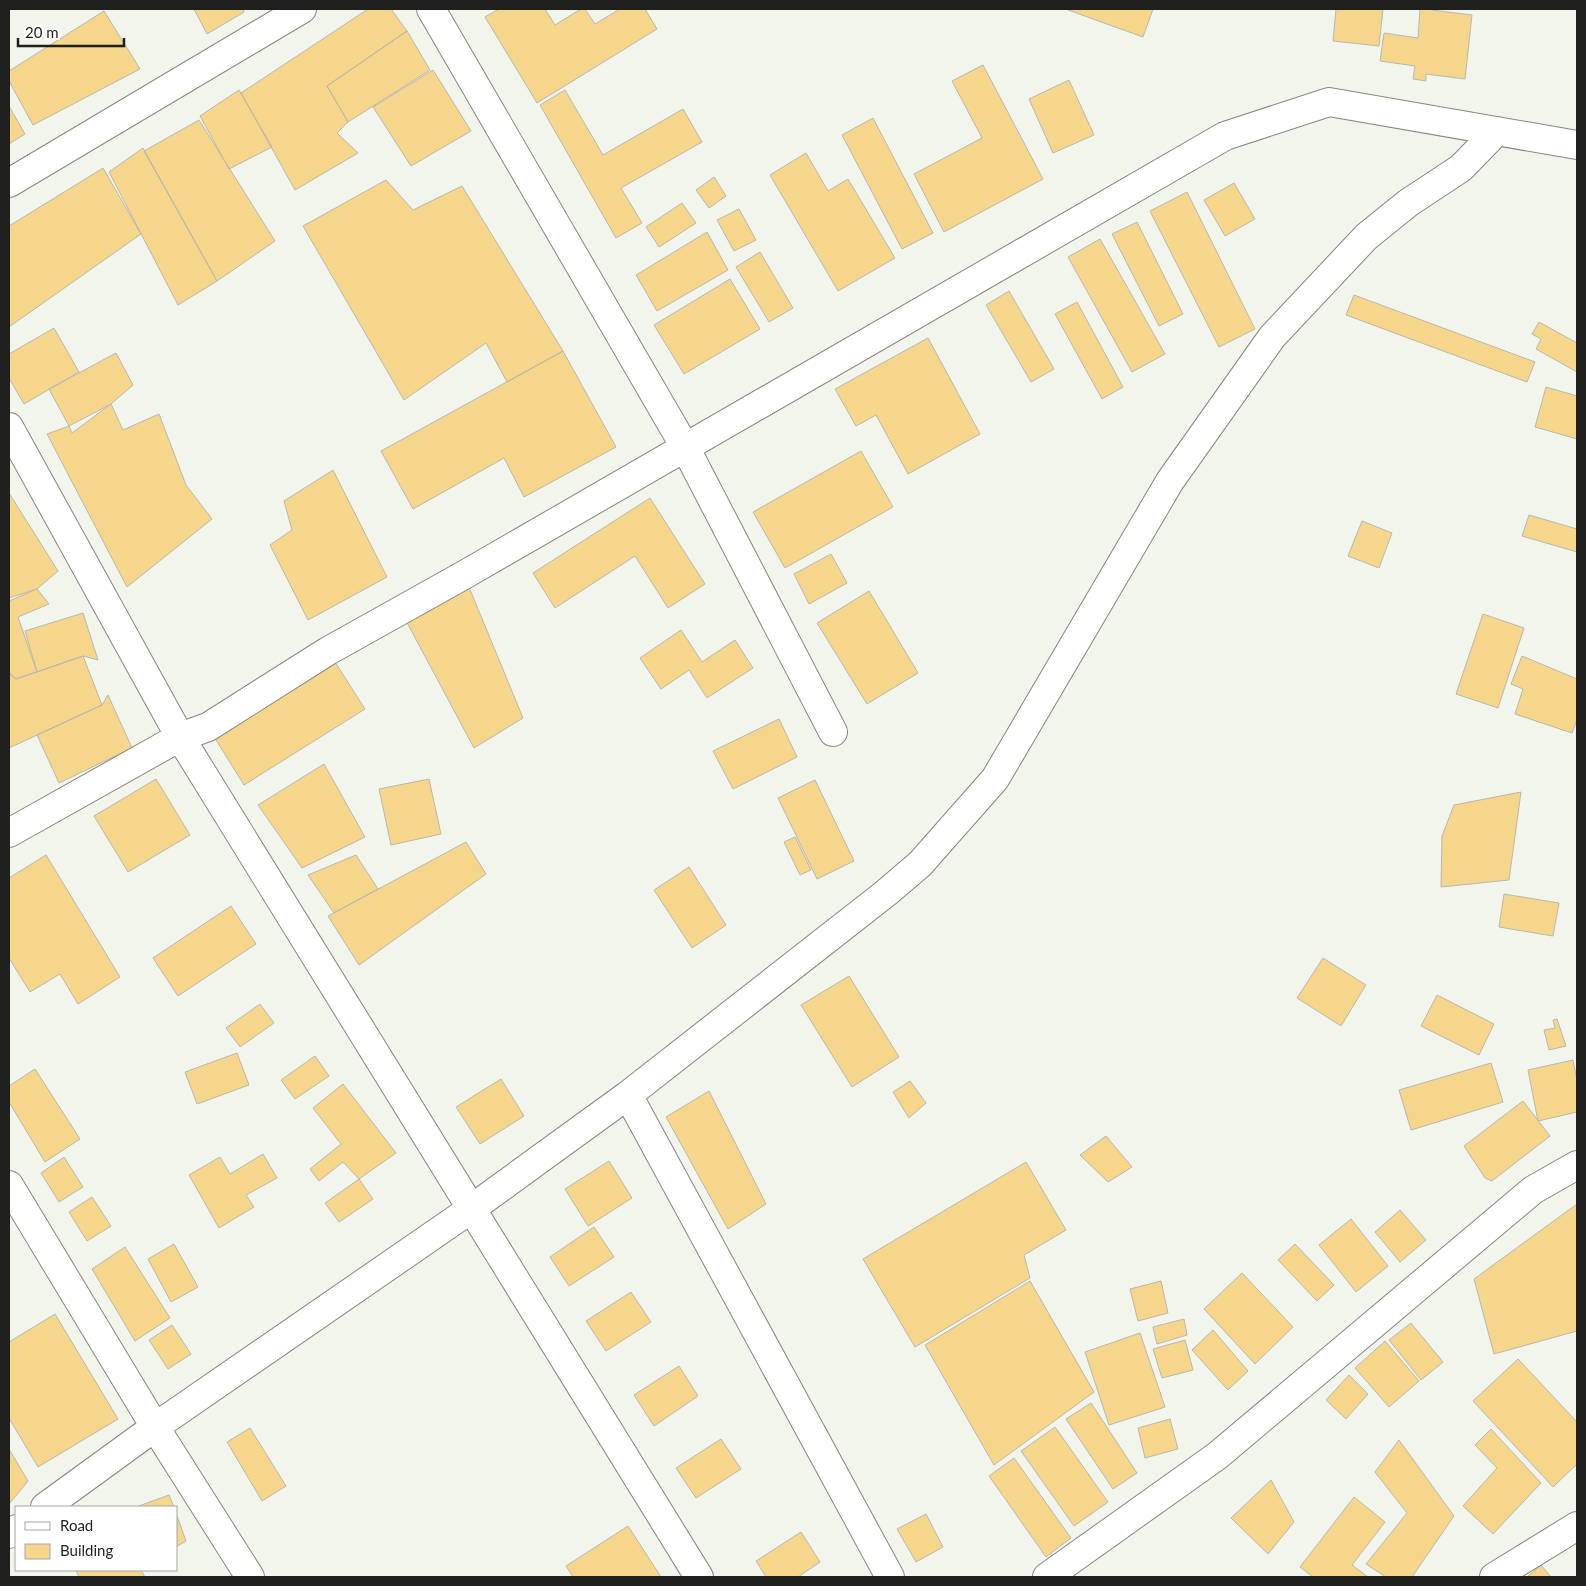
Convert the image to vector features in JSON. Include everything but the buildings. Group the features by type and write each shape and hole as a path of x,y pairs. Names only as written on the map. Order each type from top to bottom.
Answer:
{"street":[{"path":"9,183 302,9"},
{"path":"431,9 685,447 833,732"},
{"path":"9,833 180,736 208,726 328,650 464,575 1225,136 1329,102 1577,145"},
{"path":"47,1506 155,1427 471,1210 628,1095 886,893 920,864 995,779 1170,481 1272,338 1366,237 1408,203 1461,168 1496,131"},
{"path":"9,427 180,736 699,1577"},
{"path":"628,1095 890,1577"},
{"path":"1047,1577 1217,1456 1533,1190 1577,1165"},
{"path":"9,1185 155,1427 250,1577"},
{"path":"1494,1577 1577,1526"}]}
